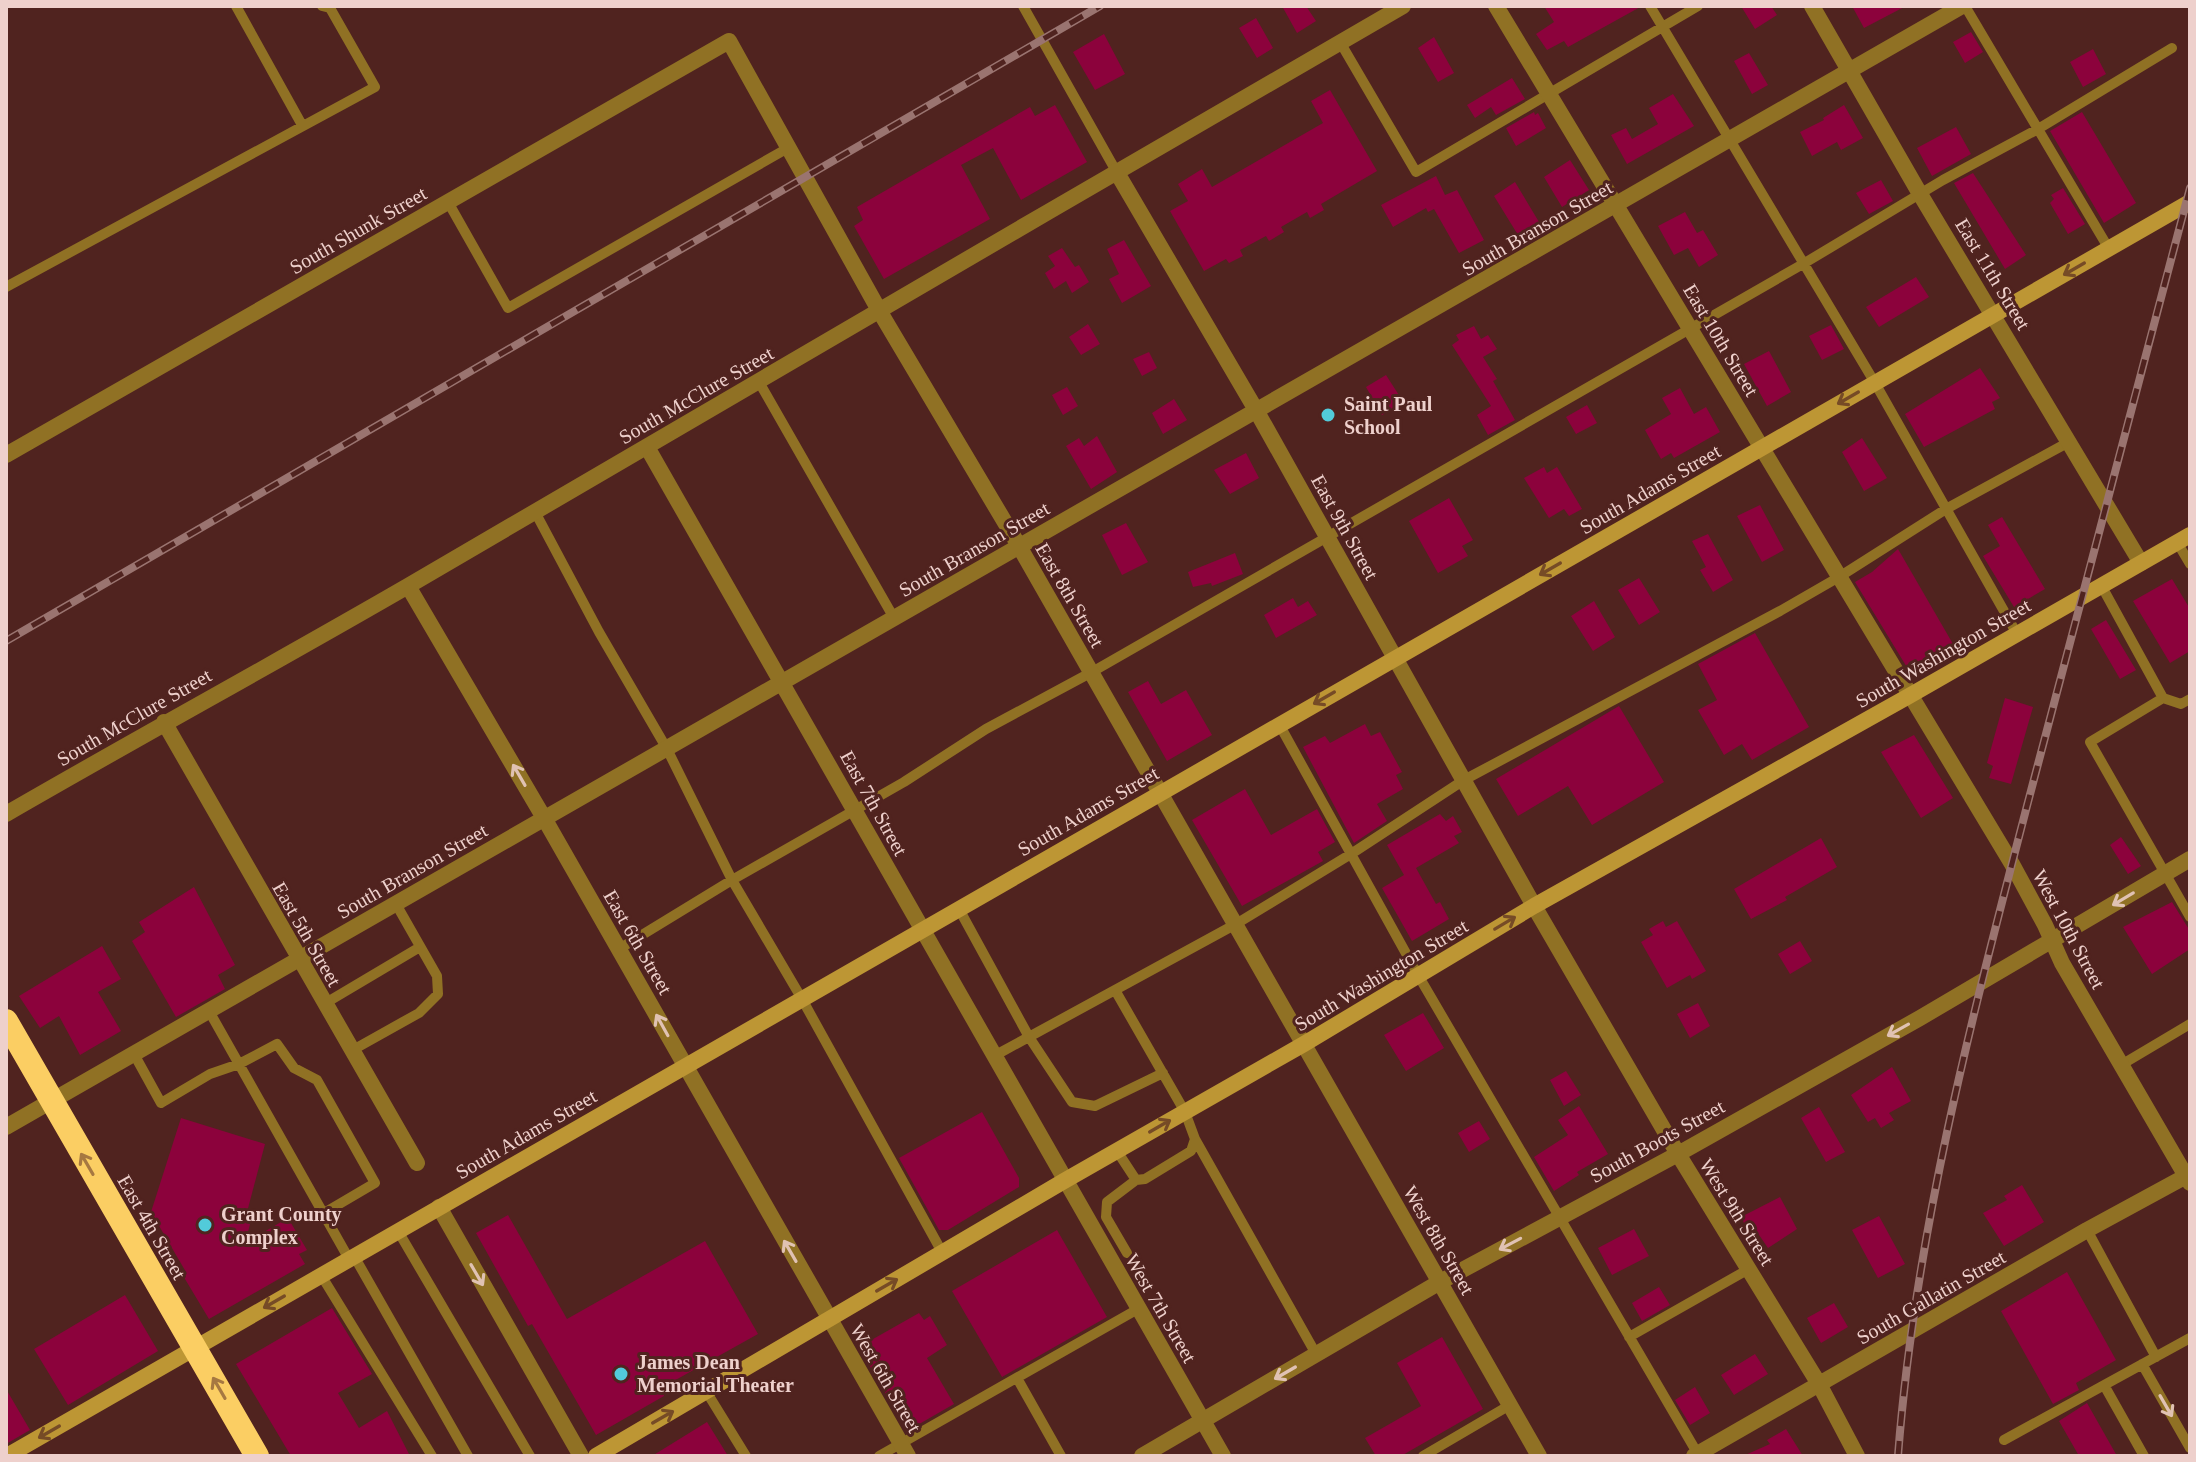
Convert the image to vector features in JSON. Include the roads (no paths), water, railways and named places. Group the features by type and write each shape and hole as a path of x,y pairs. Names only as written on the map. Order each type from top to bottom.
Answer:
{"highway":[{"name":"East 4th Street","path":"6,1021 257,1456"}],"main road":[{"name":"South Adams Street","path":"7,1456 2190,202"},
{"name":"South Washington Street","path":"596,1456 1304,1044 1534,906 2184,538"}],"street":[{"name":"South McClure Street","path":"6,814 408,586 1403,6"},
{"name":"East 10th Street","path":"1496,6 1909,696"},
{"name":"East 11th Street","path":"1812,6 1920,194 2141,563"},
{"name":"South Branson Street","path":"6,1127 1964,6"},
{"name":"East 8th Street","path":"729,41 880,312 1092,672 1304,1044"},
{"name":"South Shunk Street","path":"8,450 729,41"},
{"name":"East 9th Street","path":"1116,171 1256,410 1534,906"},
{"name":"East 7th Street","path":"647,447 1064,1181"},
{"name":"East 6th Street","path":"408,586 829,1319"},
{"name":"West 10th Street","path":"1909,696 2012,864 2121,1065 2189,1178"},
{"name":"East 5th Street","path":"164,722 417,1163"},
{"name":"South Boots Street","path":"1142,1456 1440,1282 1678,1154 2053,942 2190,859"},
{"name":"West 9th Street","path":"1534,906 1678,1154 1819,1384 1857,1456"},
{"name":"West 8th Street","path":"1304,1044 1539,1456"},
{"name":"South Gallatin Street","path":"1697,1455 2087,1230 2189,1178"},
{"name":"West 7th Street","path":"1064,1181 1223,1456"},
{"path":"439,1207 581,1456"},
{"name":"West 6th Street","path":"829,1319 904,1450"}],"lane":[{"path":"236,6 302,125"},
{"path":"6,287 375,87 330,8 322,6"},
{"path":"1023,6 1116,171"},
{"path":"1650,6 1875,383 2017,634"},
{"path":"1340,42 1416,172 1698,6"},
{"path":"1964,6 2109,249"},
{"path":"619,949 732,880 904,782 986,729 1092,672 1803,264 2172,48"},
{"path":"448,202 508,308 788,148"},
{"path":"759,382 894,618"},
{"path":"994,1056 1236,924 1464,780 1839,577 1946,509 2069,442"},
{"path":"534,510 599,632 667,749 732,880 802,999 942,1252"},
{"path":"2184,538 2190,564"},
{"path":"2101,585 2163,698 2181,704 2190,699"},
{"path":"2163,698 2090,742 2190,917"},
{"path":"1279,724 1418,975 1697,1455"},
{"path":"351,1051 419,1013 438,994 437,976 396,904"},
{"path":"959,909 1029,1037 1072,1102 1095,1106 1163,1073"},
{"path":"324,1004 420,947"},
{"path":"1115,990 1316,1354"},
{"path":"209,1011 468,1456"},
{"path":"2121,1065 2190,1024"},
{"path":"134,1054 161,1103 210,1074 239,1064 277,1044 294,1068 317,1080 375,1183 324,1213"},
{"path":"1127,1253 1106,1217 1107,1202 1136,1180 1145,1179 1191,1151 1195,1139"},
{"path":"1117,1151 1136,1180"},
{"path":"2087,1230 2156,1357"},
{"path":"398,1231 530,1456"},
{"path":"1629,1337 1749,1269"},
{"path":"321,1275 432,1456"},
{"path":"879,1456 904,1450 1017,1378 1138,1309"},
{"path":"2004,1440 2190,1338"},
{"path":"2142,1364 2190,1448"},
{"path":"1017,1378 1061,1456"},
{"path":"2104,1385 2144,1456"},
{"path":"706,1391 746,1456"},
{"path":"1423,1456 1510,1405"}],"railway":[{"path":"6,641 1100,6"},
{"path":"1898,1456 1918,1290 1948,1126 1986,964 2190,188"}],"place":[{"name":"Saint Paul School","path":"1328,415"},
{"name":"Grant County Complex","path":"205,1225"},
{"name":"James Dean Memorial Theater","path":"621,1374"}]}
